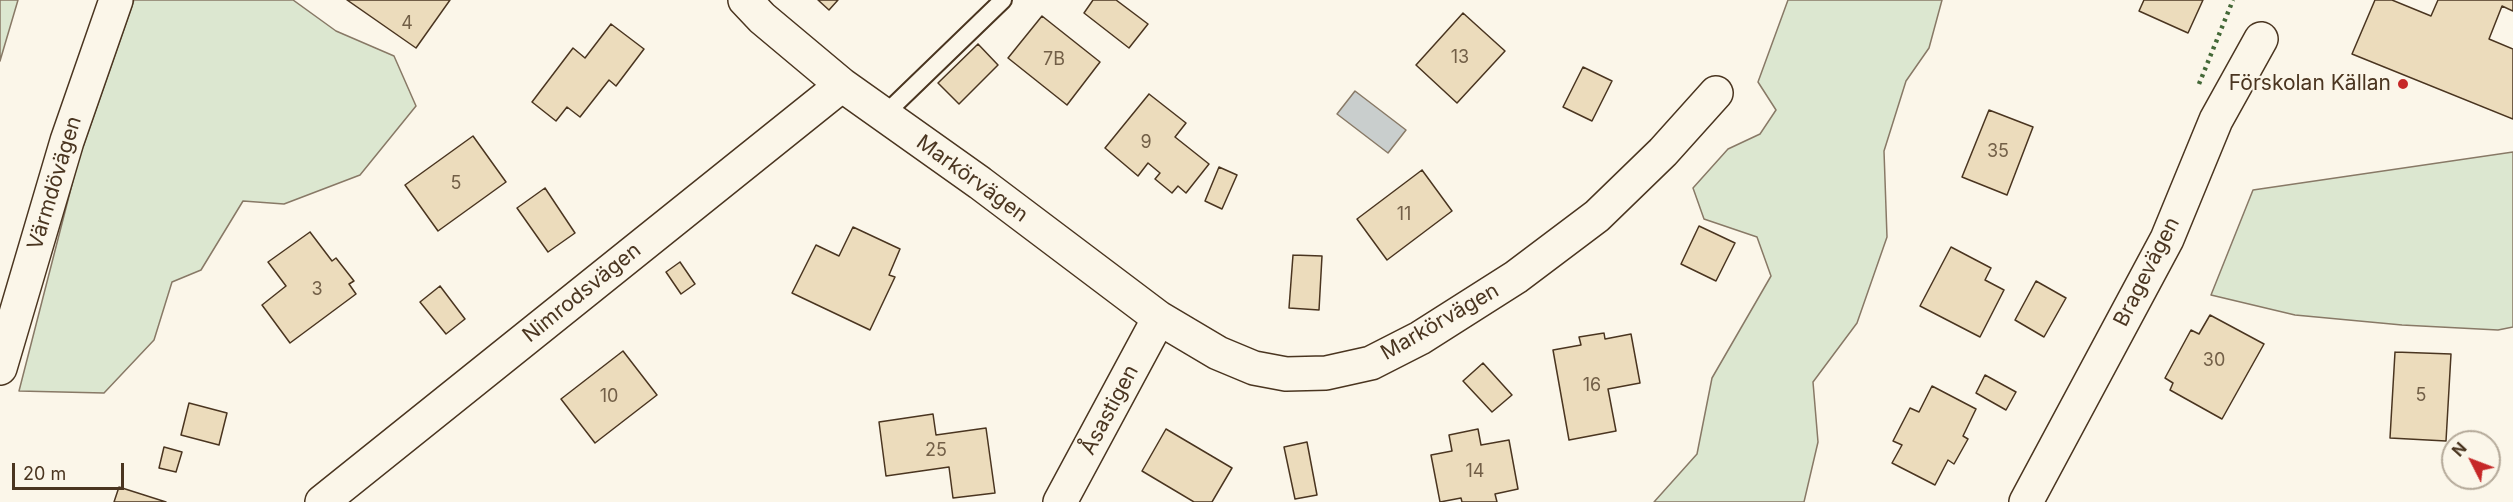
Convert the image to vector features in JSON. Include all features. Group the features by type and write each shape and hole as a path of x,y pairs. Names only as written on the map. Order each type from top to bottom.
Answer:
{"street":[{"name":"Värmdövägen","path":"0,368 67,141 116,0"},
{"name":"Markörvägen","path":"745,0 762,18 843,85 1159,318 1218,353 1254,368 1286,374 1326,373 1371,363 1420,338 1516,277 1597,216 1663,152 1716,93"},
{"name":"Bragevägen","path":"2026,502 2167,239 2216,120 2261,39"},
{"name":"Nimrodsvägen","path":"322,502 843,85"},
{"name":"Åsastigen","path":"1060,502 1159,318"}],"lane":[{"path":"884,115 1003,0"}],"green space":[{"path":"0,0 18,0 0,61"},
{"path":"134,0 293,0 336,31 394,56 416,106 360,175 284,204 243,201 201,270 172,282 154,340 104,393 19,391 78,161"},
{"path":"1788,0 1942,0 1929,48 1906,81 1884,151 1887,237 1857,323 1813,382 1818,442 1804,502 1654,502 1697,454 1712,378 1771,276 1757,237 1704,219 1693,188 1728,149 1760,134 1776,110 1758,82"},
{"path":"2513,152 2513,327 2498,330 2402,325 2295,315 2211,295 2253,190"}],"shaded area":[{"path":"1355,91 1406,130 1388,153 1337,114"}],"building":[{"path":"347,0 450,0 416,48"},
{"path":"818,0 838,0 829,10"},
{"path":"1093,0 1116,0 1148,24 1129,48 1084,13"},
{"path":"2144,0 2203,0 2188,33 2139,11"},
{"path":"2375,0 2392,0 2431,16 2438,0 2513,0 2513,11 2502,6 2489,39 2513,49 2513,119 2352,54"},
{"path":"1463,13 1505,51 1457,103 1416,65"},
{"path":"1042,16 1100,62 1067,105 1008,58"},
{"path":"611,24 644,49 616,86 609,80 580,117 567,107 556,121 532,102 573,48 585,58"},
{"path":"978,44 998,65 959,104 938,83"},
{"path":"1583,67 1612,81 1592,121 1563,107"},
{"path":"1149,94 1186,123 1175,137 1209,164 1186,193 1178,186 1172,193 1155,179 1160,173 1148,163 1138,176 1105,148"},
{"path":"1989,110 2033,127 2007,195 1962,177"},
{"path":"473,136 506,182 438,231 405,185"},
{"path":"1219,167 1237,175 1222,209 1205,201"},
{"path":"1422,170 1452,211 1387,260 1357,219"},
{"path":"545,188 575,233 548,252 517,208"},
{"path":"1699,226 1735,243 1716,281 1681,264"},
{"path":"853,227 900,249 889,275 895,277 870,330 792,293 816,245 839,256"},
{"path":"310,232 332,261 336,258 354,281 349,284 356,294 290,343 262,305 286,286 268,262"},
{"path":"1951,247 1991,268 1985,280 2004,290 1980,337 1920,306"},
{"path":"1293,255 1322,256 1319,310 1289,308"},
{"path":"680,262 695,284 681,294 666,272"},
{"path":"2036,281 2066,298 2044,337 2015,320"},
{"path":"440,286 465,319 446,334 420,302"},
{"path":"2210,315 2264,344 2222,419 2170,390 2173,383 2165,378 2191,330 2199,334"},
{"path":"1604,333 1605,339 1631,334 1640,383 1608,389 1616,431 1569,440 1553,350 1581,345 1579,337"},
{"path":"623,351 657,395 595,443 561,399"},
{"path":"2395,352 2451,354 2447,430 2441,430 2441,441 2390,438"},
{"path":"1483,363 1512,395 1492,412 1463,381"},
{"path":"1985,375 2016,392 2006,410 1976,393"},
{"path":"1932,386 1976,409 1963,436 1968,439 1954,464 1948,460 1935,485 1892,463 1902,445 1893,441 1910,408 1919,412"},
{"path":"189,403 227,413 219,445 181,435"},
{"path":"933,414 936,435 986,428 995,493 953,498 949,467 886,476 879,422"},
{"path":"1166,429 1232,468 1212,502 1194,502 1142,471"},
{"path":"1478,429 1481,445 1509,440 1518,489 1495,494 1497,502 1462,502 1461,498 1440,502 1431,455 1452,451 1449,435"},
{"path":"1307,442 1317,495 1295,499 1284,447"},
{"path":"164,447 182,452 176,472 159,468"},
{"path":"119,487 166,502 114,502"}],"hedge":[{"path":"2199,84 2233,0"}],"place":[{"name":"Förskolan Källan","path":"2403,84"}]}
